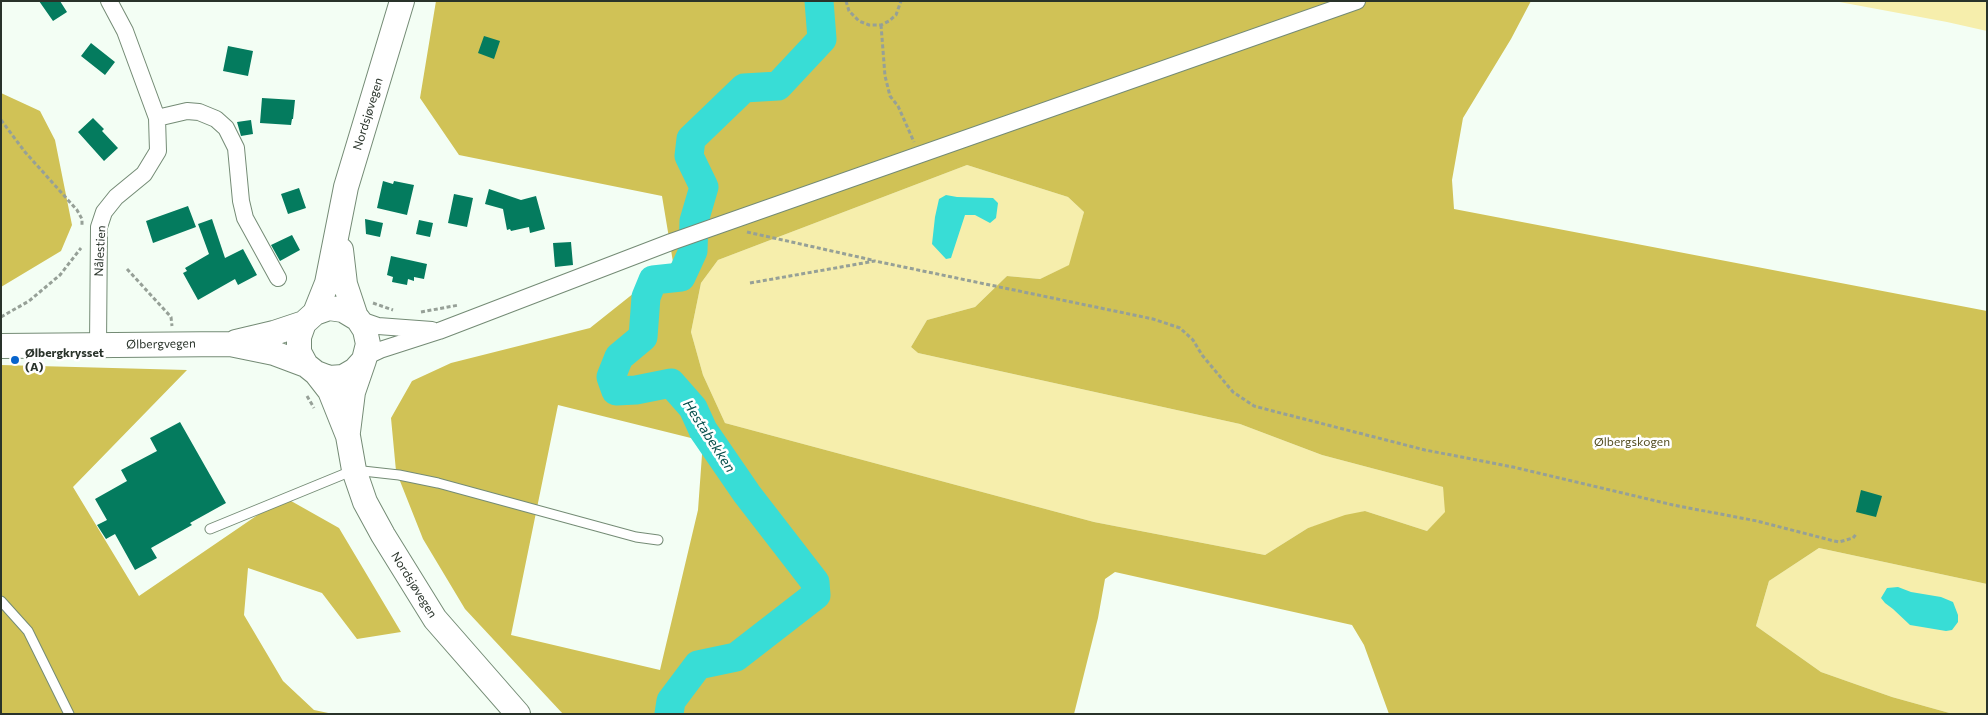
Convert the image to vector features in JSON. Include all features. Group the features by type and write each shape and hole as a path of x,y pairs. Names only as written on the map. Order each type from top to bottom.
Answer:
{"main road":[{"name":"Nordsjøvegen","path":"310,318 327,283 346,187 402,1"},
{"name":"Nordsjøvegen","path":"339,229 344,284 361,311"},
{"path":"329,308 361,311 368,344 364,358 355,370 343,376 329,378 311,369 299,352 299,337 310,318 329,308"},
{"name":"Ølbergvegen","path":"230,344 274,333 310,318"},
{"name":"Ølbergvegen","path":"1,346 230,344 274,353 311,369"},
{"name":"Nordsjøvegen","path":"348,436 353,392 364,358"},
{"name":"Nordsjøvegen","path":"311,369 330,391 348,436 354,470 365,502 383,535 435,619 518,714"}],"street":[{"name":"Nålestien","path":"98,345 99,227 104,212 116,196 144,174 158,151 157,118 125,31 109,1"},
{"path":"364,358 380,350 439,331 917,151 1357,1"},
{"path":"157,118 187,111 199,112 216,119 226,128 236,148 241,200 245,218 278,278"},
{"path":"361,311 378,326 439,331"}],"lane":[{"path":"210,529 354,470 399,475 438,483 636,537 658,540"},
{"path":"1,602 28,631 69,714"}],"path":[{"path":"846,1 849,11 859,22 869,25 881,25 896,15 901,1"},
{"path":"881,25 885,76 890,96 898,106 917,151"},
{"path":"1,120 25,152 77,210 82,219 82,229"},
{"path":"723,224 740,230 875,261 1120,311 1173,324 1187,333 1220,378 1239,398 1254,406 1278,413 1425,450 1513,467 1834,541 1839,542 1853,538 1857,533"},
{"path":"81,257 82,238"},
{"path":"1,317 29,301 60,274 81,248"},
{"path":"750,283 875,261"},
{"path":"126,269 171,317 173,329"},
{"path":"418,313 461,304"},
{"path":"361,311 375,305 401,312"}],"shaded area":[{"path":"1834,1 1987,1 1987,31 1947,22"},
{"path":"967,165 1068,197 1084,212 1070,265 1040,279 1007,276 975,307 927,320 911,347 918,353 1240,424 1322,455 1443,487 1446,512 1427,531 1365,511 1308,528 1265,555 1094,522 725,423 703,375 691,332 701,283 718,260"},
{"path":"1819,548 1987,584 1987,714 1953,714 1892,697 1821,672 1756,626 1769,581"}],"green space":[{"name":"Ølbergskogen","path":"436,1 1531,1 1511,39 1463,118 1452,180 1454,209 1987,311 1987,584 1819,548 1769,581 1756,626 1821,672 1892,697 1953,714 1389,714 1364,645 1352,625 1115,572 1105,579 1098,618 1074,714 563,714 465,609 423,539 396,471 391,418 412,381 451,363 590,328 673,262 662,196 459,155 420,98","holes":["967,165 1068,197 1084,212 1069,265 1040,279 1007,276 975,307 927,320 911,347 918,353 1240,424 1322,455 1443,487 1445,512 1427,531 1365,511 1345,515 1308,528 1265,555 1094,522 725,423 703,375 691,332 701,283 718,260","558,405 703,441 698,510 660,670 511,635"]},
{"path":"1,93 40,111 55,140 72,225 61,251 1,287"},
{"path":"1,365 187,370 73,487 139,596 284,497 339,528 401,632 357,639 322,593 248,568 244,615 283,681 314,710 333,714 1,714"}],"water":[{"path":"946,195 993,198 998,203 996,218 990,223 975,215 965,215 951,258 946,259 932,244 939,199"},
{"path":"1898,587 1911,592 1941,597 1953,602 1958,615 1958,622 1952,630 1946,631 1910,625 1881,598 1887,588"}],"building":[{"path":"39,1 60,1 67,12 53,21"},
{"path":"484,36 500,41 494,59 478,53"},
{"path":"91,43 115,62 105,75 81,56"},
{"path":"228,46 253,51 248,76 223,71"},
{"path":"262,98 295,100 291,125 260,123"},
{"path":"93,118 118,148 104,161 78,132"},
{"path":"251,120 253,134 241,136 237,122"},
{"path":"383,181 393,184 394,181 414,185 407,215 377,208"},
{"path":"299,188 306,208 288,214 281,194"},
{"path":"489,189 521,200 536,196 545,229 530,233 529,227 511,231 510,229 507,230 503,209 485,204"},
{"path":"454,194 473,198 467,227 448,223"},
{"path":"188,206 196,227 153,243 146,221"},
{"path":"212,219 225,258 243,249 257,275 238,285 235,279 198,300 183,273 187,271 185,268 209,254 198,224"},
{"path":"365,219 383,223 380,237 366,234"},
{"path":"419,220 433,223 430,237 416,234"},
{"path":"292,235 300,250 280,261 271,245"},
{"path":"571,242 573,265 555,267 553,243"},
{"path":"391,256 427,264 424,279 414,277 414,281 408,279 407,285 392,282 393,277 387,275"},
{"path":"180,422 226,503 151,548 157,558 135,570 115,534 106,539 97,525 107,520 95,499 127,481 121,470 157,451 150,438"},
{"path":"1861,490 1882,496 1876,517 1856,512"}],"waterway":[{"name":"Hestabekken","path":"669,714 671,701 698,665 736,657 816,595 815,582 747,494 703,430 693,408 671,383 636,390 616,391 611,377 619,357 643,337 646,297 653,280 681,277 693,251 694,221 704,187 689,156 691,139 744,88 778,86 822,39 819,1"}],"place":[{"name":"Ølbergkrysset (A)","path":"15,360"}]}
